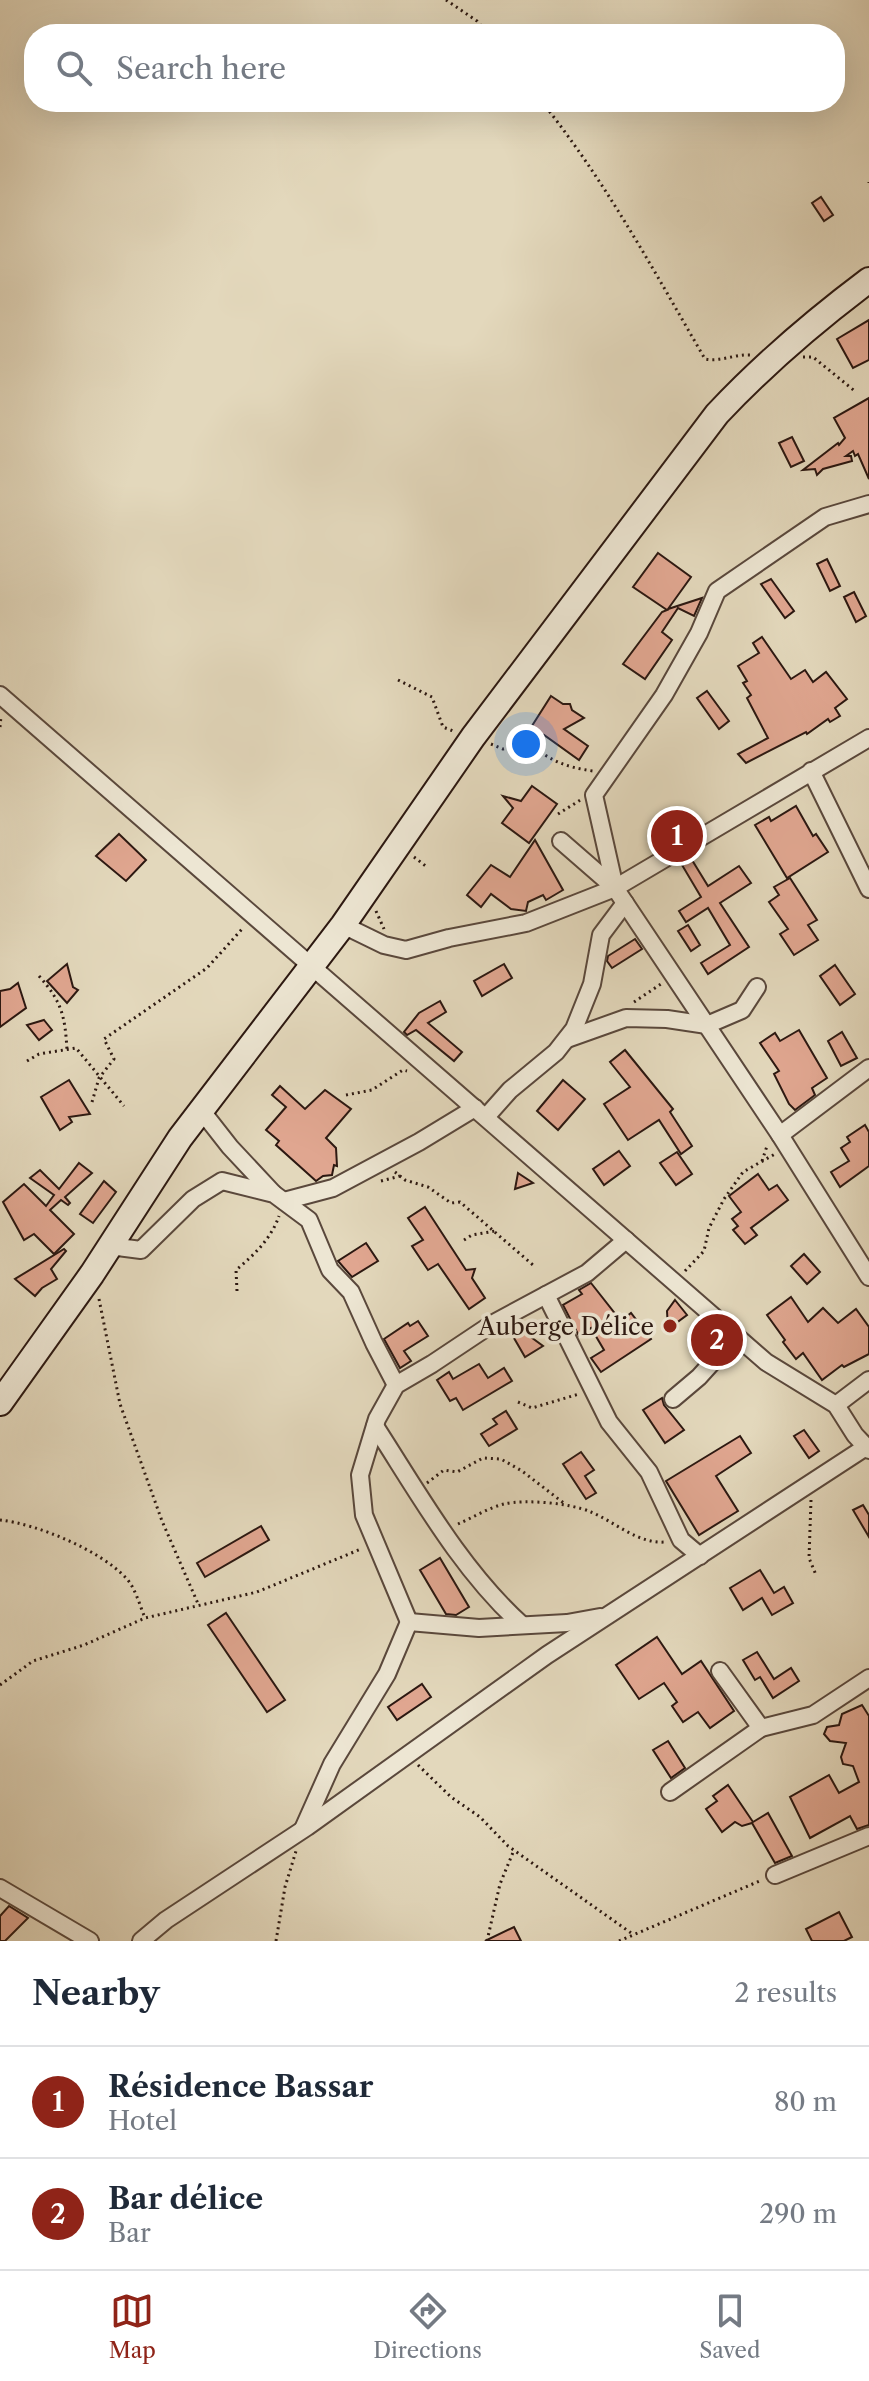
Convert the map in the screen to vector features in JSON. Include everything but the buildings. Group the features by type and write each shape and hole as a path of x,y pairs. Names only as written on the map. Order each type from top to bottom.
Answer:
{"street":[{"path":"0,1403 92,1274 180,1138 343,925 473,737 717,414 815,320 869,280"},
{"path":"615,888 594,795 664,695 699,633 717,591 825,517 869,504"},
{"path":"0,695 766,1362 836,1405 867,1448 547,1655 302,1830 166,1920 141,1941"},
{"path":"343,925 384,945 406,950 526,923 615,888 869,738"},
{"path":"811,771 869,889"},
{"path":"561,841 615,888 780,1135 869,1277"},
{"path":"110,1246 141,1250 193,1199 222,1181 279,1198 333,1188 480,1112 556,1052 574,1029 592,984 601,935 625,903"},
{"path":"566,1040 626,1018 667,1019 707,1025 742,1010 757,987"},
{"path":"780,1135 869,1068"},
{"path":"201,1110 230,1147 279,1198 309,1220 330,1270 351,1292 396,1385"},
{"path":"302,1830 332,1764 387,1674 409,1622 364,1515 360,1475 375,1426 396,1385 492,1324 587,1273 626,1240"},
{"path":"546,1295 609,1422 649,1472 681,1540 700,1556"},
{"path":"673,1399 699,1377 736,1336"},
{"path":"836,1405 869,1380"},
{"path":"375,1426 443,1530 497,1602 522,1625"},
{"path":"409,1622 479,1628 567,1623 607,1616"},
{"path":"720,1671 761,1728"},
{"path":"670,1792 761,1728 813,1715 869,1678"},
{"path":"775,1875 869,1836"},
{"path":"0,1888 90,1941"}],"path":[{"path":"446,0 480,24"},
{"path":"550,112 621,213 705,359 717,361 734,354 813,357 856,392"},
{"path":"558,814 594,795"},
{"path":"365,894 384,924 384,945"},
{"path":"92,1102 99,1078 114,1059 104,1039 207,968 243,930"},
{"path":"39,976 61,1005 66,1019 67,1050"},
{"path":"616,1021 626,1007 675,976"},
{"path":"27,1061 39,1054 76,1048 124,1106"},
{"path":"346,1095 372,1090 403,1070 442,1079"},
{"path":"674,1282 704,1251 709,1228 743,1172 775,1154 796,1161"},
{"path":"384,1161 405,1180 428,1187 451,1203 460,1202 533,1265"},
{"path":"237,1291 236,1270 256,1253 275,1229 279,1198"},
{"path":"464,1240 472,1235 495,1231"},
{"path":"92,1274 106,1325 120,1404 162,1521 199,1606"},
{"path":"518,1402 532,1408 594,1390"},
{"path":"410,1480 428,1483 444,1470 457,1472 483,1458 501,1459 568,1507"},
{"path":"812,1483 809,1558 816,1575"},
{"path":"443,1530 505,1504 550,1503 592,1512 650,1543 681,1540"},
{"path":"0,1520 22,1522 55,1534 97,1556 128,1579 145,1618"},
{"path":"0,1685 33,1661 84,1645 145,1618 257,1592 377,1542"},
{"path":"408,1755 451,1797 480,1817 514,1850 634,1935"},
{"path":"276,1941 285,1887 302,1830"},
{"path":"487,1941 500,1884 514,1850"},
{"path":"619,1941 775,1875"}],"place":[{"name":"Résidence Bassar","path":"677,836"},
{"name":"Auberge Délice","path":"670,1326"},
{"name":"Bar délice","path":"717,1340"}]}
